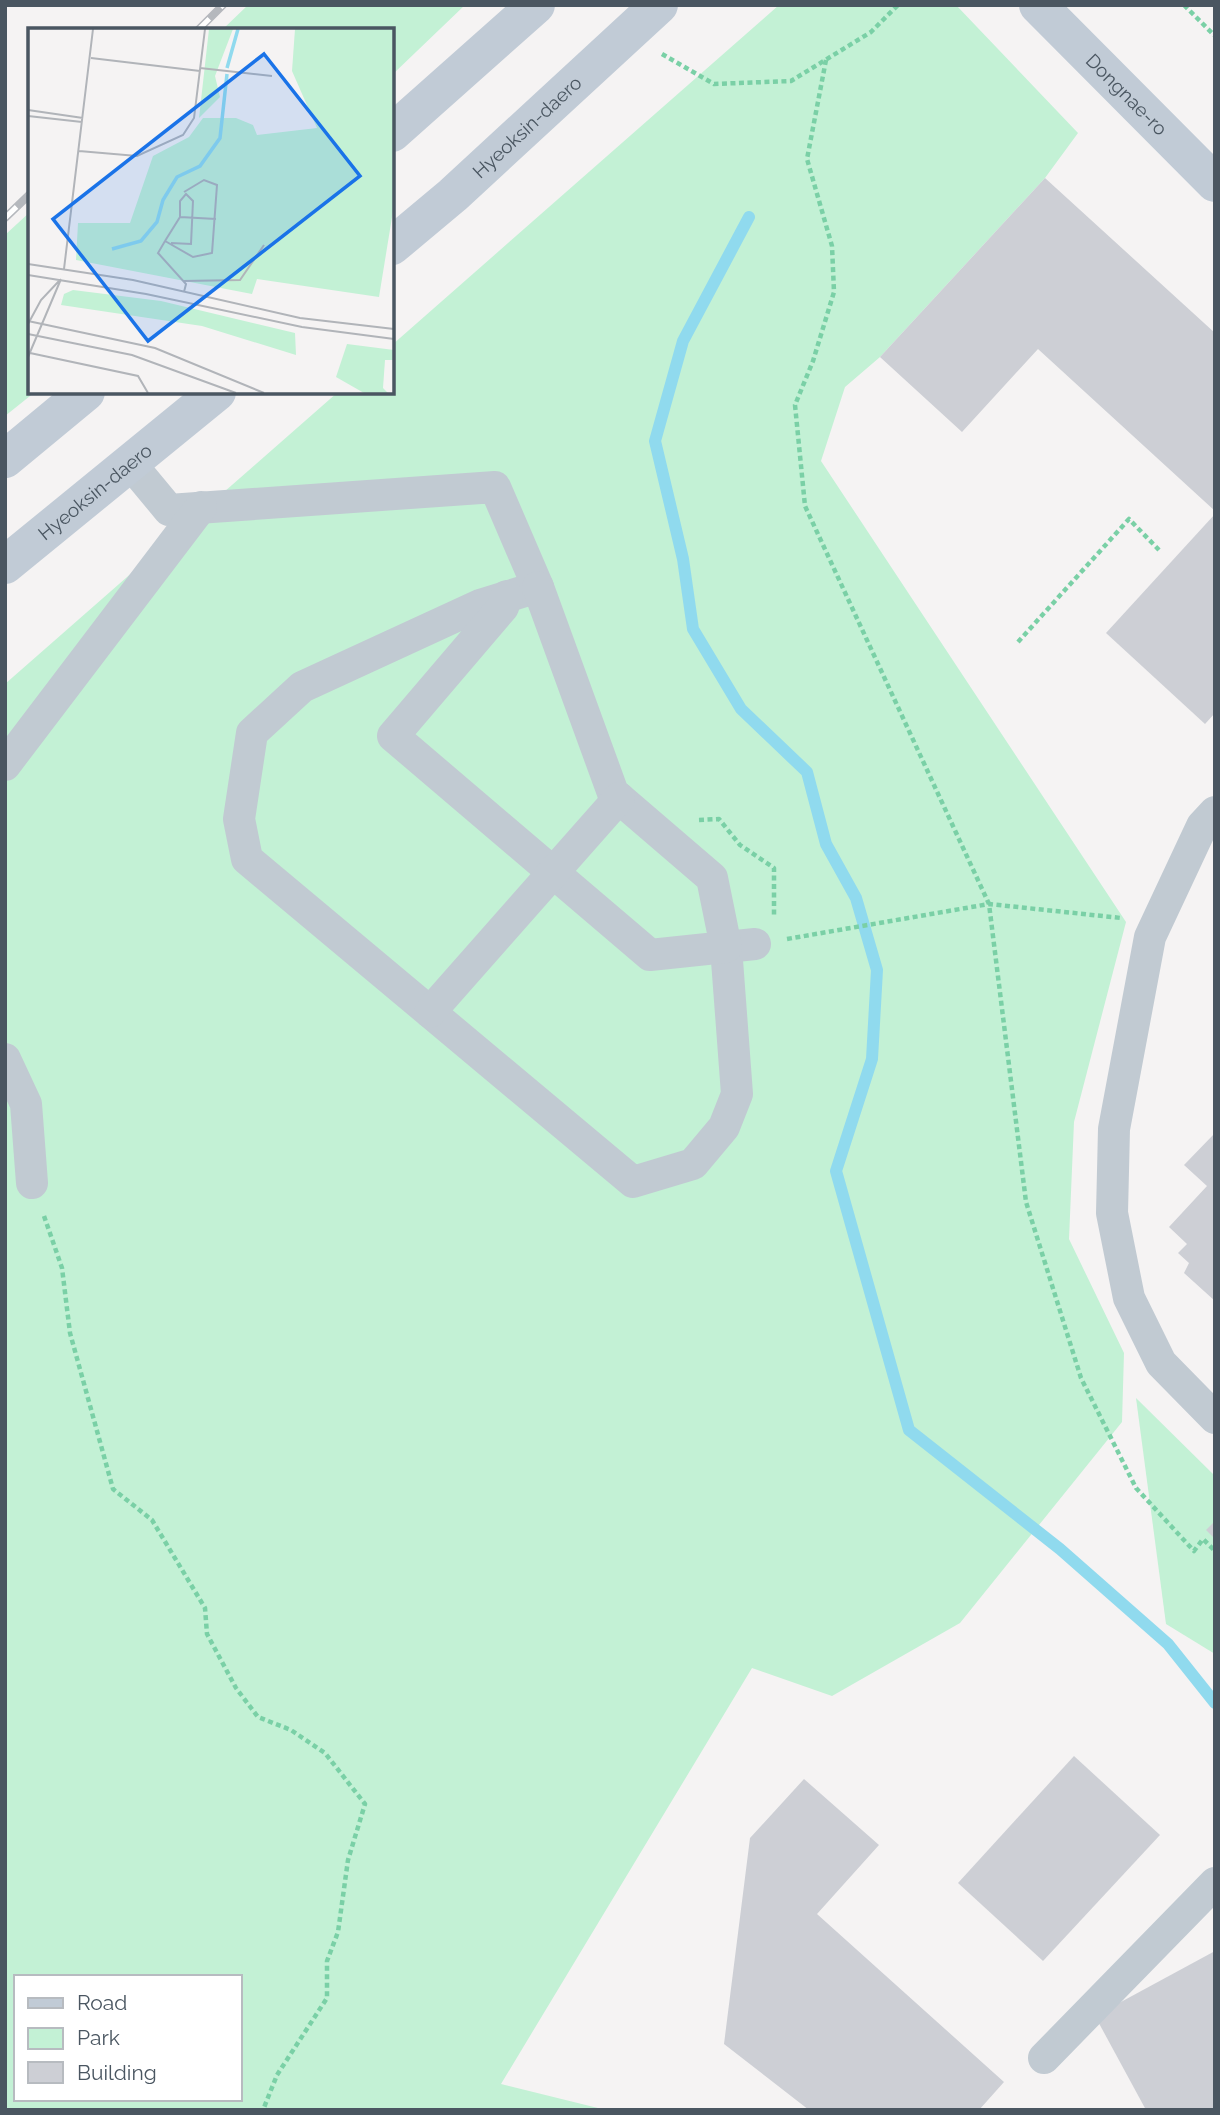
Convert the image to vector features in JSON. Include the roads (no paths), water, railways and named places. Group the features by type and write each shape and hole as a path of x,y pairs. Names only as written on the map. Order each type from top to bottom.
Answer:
{"main road":[{"path":"394,132 536,5"},
{"name":"Hyeoksin-daero","path":"394,244 453,195 659,5"},
{"name":"Dongnae-ro","path":"1038,5 1215,183"},
{"path":"5,458 84,394"},
{"name":"Hyeoksin-daero","path":"5,565 215,394"}],"street":[{"path":"130,463 169,510 495,488 538,587 614,793 712,878 740,946 737,1094 724,1127 693,1164 633,1182 247,859 239,819 252,733 302,687 480,606 538,587"},
{"path":"5,765 201,507"},
{"path":"507,596 503,607 393,736 650,956 740,946"},
{"path":"430,1012 619,798"},
{"path":"1215,812 1202,826 1150,937 1114,1129 1112,1213 1129,1298 1161,1363 1215,1418"},
{"path":"5,1059 26,1104 32,1183"},
{"path":"1044,2058 1215,1883"}],"waterway":[{"path":"749,217 683,341 655,441 683,559 693,629 741,709 807,772 826,844 856,898 877,970 872,1059 836,1171 909,1430 1060,1549 1168,1644 1215,1703"}],"railway":[{"path":"200,28 223,5"},
{"path":"5,218 28,196"}]}
